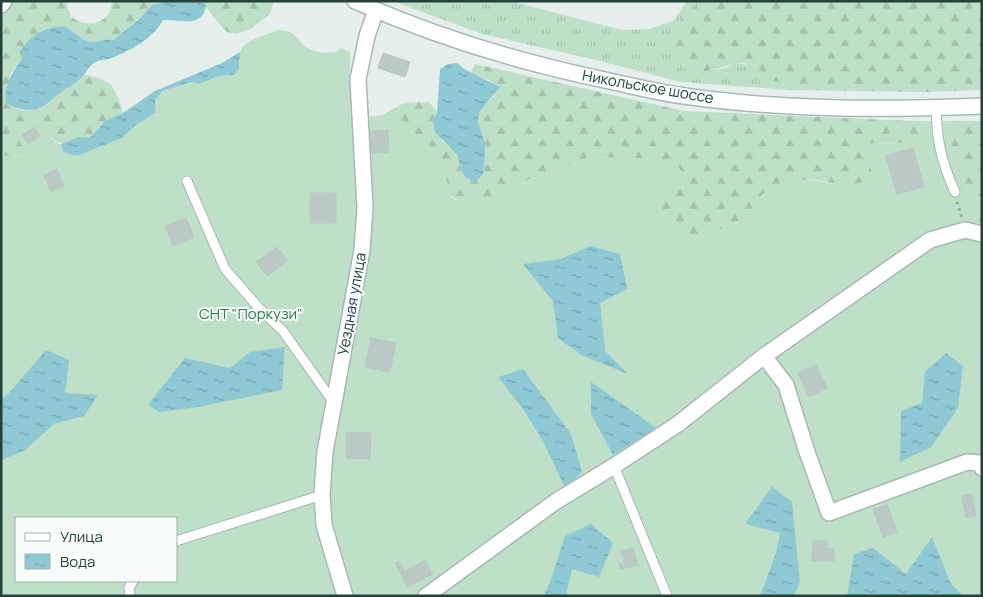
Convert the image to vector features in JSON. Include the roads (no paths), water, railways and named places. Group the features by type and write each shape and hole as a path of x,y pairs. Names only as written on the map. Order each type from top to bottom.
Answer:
{"street":[{"path":"1,5 4,1"},
{"name":"Никольское шоссе","path":"355,1 472,46 569,73 682,96 825,108 889,109 982,106"},
{"name":"Уездная улица","path":"345,596 324,525 322,494 325,452 362,250 364,208 358,79 376,10"},
{"path":"428,595 555,502 678,424 764,356 930,240 965,230 982,234"},
{"path":"764,356 786,385 829,513 967,462 979,463 982,468"}],"lane":[{"path":"936,108 937,134 943,165 955,192"},
{"path":"187,181 226,269 259,308 283,331 334,403"},
{"path":"614,466 667,596"},
{"path":"178,540 322,494"},
{"path":"130,596 129,588 132,582"}],"water":[{"path":"164,1 206,1 202,16 192,21 163,20 159,27 141,43 112,58 94,63 79,80 41,107 26,110 6,103 7,85 22,58 19,52 37,34 52,27 63,27 70,29 87,41 114,40 138,20 152,5"},
{"path":"240,52 239,69 233,75 218,76 199,84 192,82 162,91 155,101 155,113 136,125 122,138 79,155 63,152 61,144 78,137 90,138 105,121 123,113 155,91 222,63"},
{"path":"457,63 464,69 500,87 479,112 478,122 485,143 485,154 483,174 476,182 466,178 460,168 458,156 435,132 433,121 437,112 440,69 448,64"},
{"path":"590,246 620,254 627,289 600,303 605,351 628,374 581,355 558,338 553,301 523,264 561,259"},
{"path":"285,347 282,390 198,407 159,412 148,405 185,358 230,368 250,352"},
{"path":"46,350 69,360 65,393 98,395 84,416 54,424 24,451 1,460 1,399 9,393"},
{"path":"946,353 963,366 958,408 931,447 900,462 901,411 922,403 925,372"},
{"path":"523,369 571,434 582,472 565,488 544,443 523,409 498,377"},
{"path":"591,382 656,428 613,455 591,414"},
{"path":"772,487 792,502 800,582 794,596 760,596 776,553 780,533 745,524"},
{"path":"591,524 613,543 599,577 572,569 566,596 544,596 565,536"},
{"path":"932,537 951,584 964,596 847,596 854,554 873,548 906,574"}],"park label":[{"name":"СНТ \"Поркузи\"","path":"251,314"}]}
